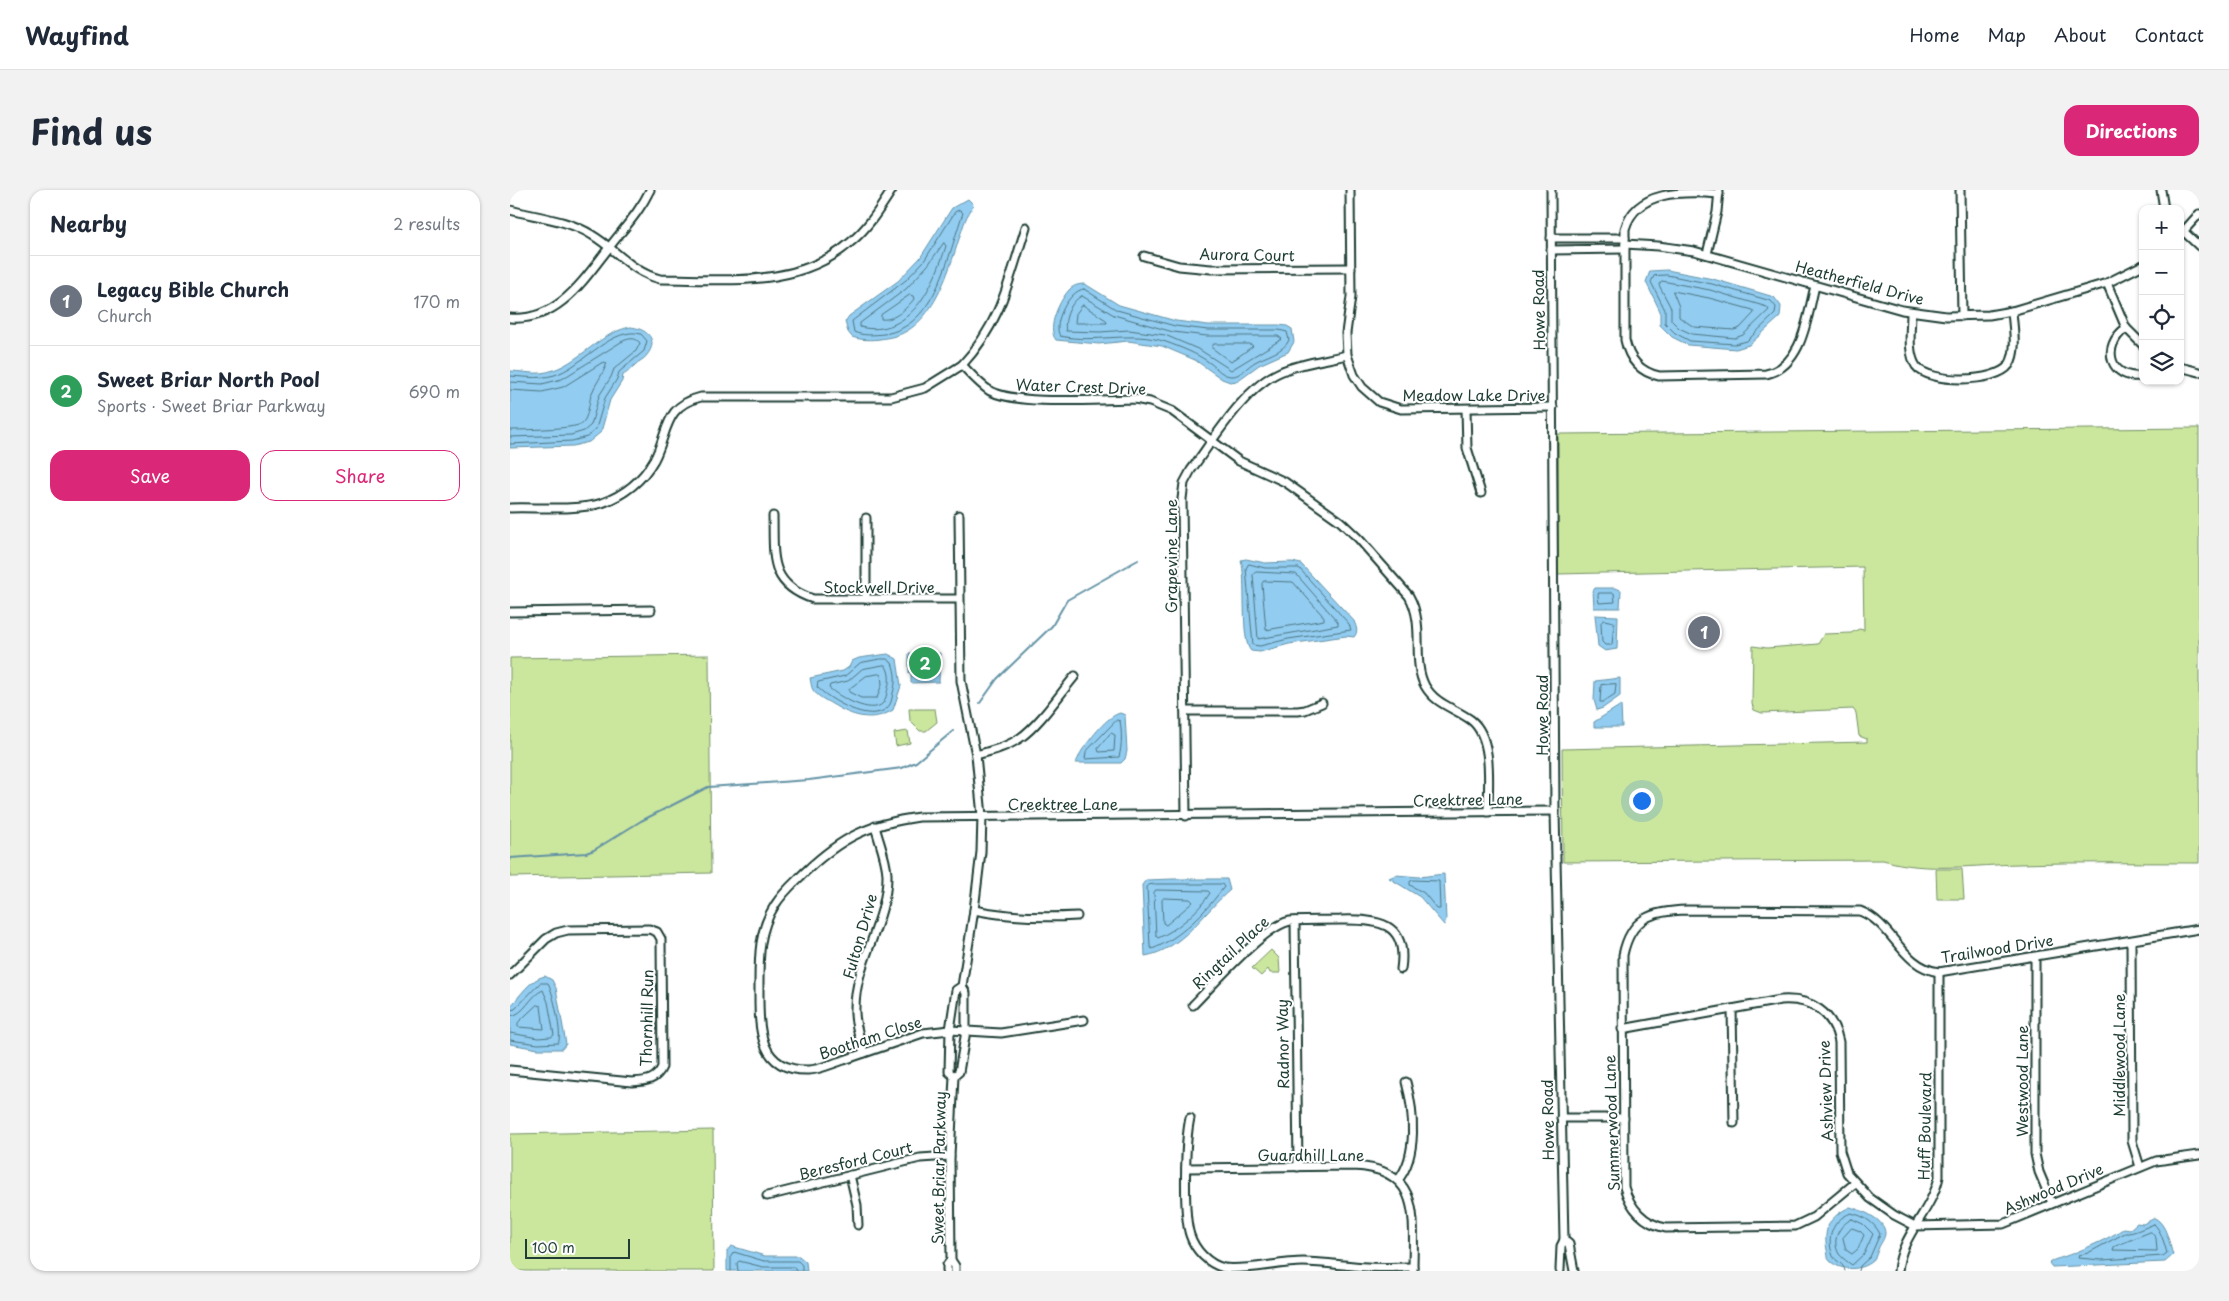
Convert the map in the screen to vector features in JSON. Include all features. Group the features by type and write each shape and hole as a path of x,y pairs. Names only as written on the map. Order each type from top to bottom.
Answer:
{"street":[{"path":"510,318 533,316 560,304 570,295 632,221 650,190"},
{"path":"510,210 582,229 597,238 628,264 648,276 660,279 760,279 782,277 807,269 827,259 852,241 873,219 892,190"},
{"name":"Meadow Lake Drive","path":"1350,190 1351,297 1346,334 1347,355 1354,375 1362,387 1378,402 1401,409 1553,407"},
{"name":"Howe Road","path":"1551,190 1555,811 1564,1240 1561,1246 1559,1270"},
{"path":"1960,190 1962,316"},
{"path":"2161,190 2163,205"},
{"path":"1707,254 1717,212 1719,192 1669,192 1647,198 1631,214 1627,222 1625,244 1626,348 1638,365 1648,373 1660,376 1755,375 1766,374 1780,369 1794,355 1799,344 1815,286"},
{"path":"2184,229 2199,214"},
{"path":"510,508 588,506 612,499 623,493 637,482 649,468 670,417 683,404 693,399 710,396 891,398 925,388 962,365 980,344 998,313 1026,227"},
{"path":"2184,234 2199,246"},
{"name":"Heatherfield Drive","path":"1551,238 1658,246 1707,254 1911,312 1962,316 1989,315 2012,311 2107,283 2139,267"},
{"name":"Heatherfield Drive","path":"1551,250 1625,244"},
{"name":"Aurora Court","path":"1144,256 1180,266 1211,269 1351,268"},
{"path":"2107,283 2126,328 2139,341"},
{"path":"1911,312 1911,351 1914,363 1927,375 1944,378 1988,377 2004,370 2012,358 2014,350 2012,311"},
{"path":"2126,328 2114,338 2111,348 2112,358 2117,368 2124,374 2139,376"},
{"name":"Grapevine Lane","path":"1186,816 1182,499 1184,483 1212,442 1248,396 1264,380 1281,371 1347,355"},
{"name":"Water Crest Drive","path":"962,365 983,386 1012,398 1135,399 1150,402 1172,411 1239,461 1285,482 1340,521 1359,539 1409,596 1414,605 1419,622 1420,664 1425,686 1438,703 1472,721 1482,733 1487,752 1488,812"},
{"path":"2184,368 2199,372"},
{"path":"1466,409 1467,448 1481,493"},
{"name":"Sweet Briar Parkway","path":"956,1271 951,1260 950,1156 954,1076 959,1072 966,1031 966,993 962,986 981,852 982,816 976,755 961,681 959,515"},
{"name":"Stockwell Drive","path":"773,516 774,566 785,582 800,595 814,600 959,599"},
{"path":"866,518 866,599"},
{"path":"510,612 651,610"},
{"path":"976,755 1001,748 1020,738 1030,729 1075,676"},
{"path":"1185,711 1298,711 1306,710 1322,703"},
{"name":"Creektree Lane","path":"785,1065 777,1061 769,1053 762,1040 759,1028 758,955 766,921 775,905 790,886 828,850 851,836 874,826 919,817 1186,816 1555,811"},
{"name":"Fulton Drive","path":"864,1053 855,1019 856,994 882,910 886,886 885,861 874,826"},
{"path":"974,910 1038,918 1077,916"},
{"name":"Trailwood Drive","path":"1643,920 1661,912 1688,910 1860,911 1881,923 1916,964 1938,972 2199,929"},
{"name":"Ringtail Place","path":"1194,1005 1264,934 1278,924 1294,921 1367,919 1382,923 1394,932 1402,944 1401,969"},
{"name":"Summerwood Lane","path":"1643,920 1630,934 1623,955 1624,1187 1627,1197 1639,1214 1658,1226 1666,1228 1795,1226 1814,1217 1855,1183"},
{"name":"Radnor Way","path":"1294,921 1298,1167"},
{"name":"Thornhill Run","path":"510,975 546,939 556,933 568,930 649,929 657,932 661,939 662,1067 658,1074 648,1081 632,1082 510,1070"},
{"name":"Middlewood Lane","path":"2131,941 2132,1141 2140,1167"},
{"name":"Westwood Lane","path":"2035,957 2035,1154 2039,1172 2052,1203"},
{"name":"Huff Boulevard","path":"1898,1271 1904,1246 1937,1188 1939,1177 1938,972"},
{"name":"Sweet Briar Parkway","path":"954,1076 949,1072 950,1030 956,990 962,986"},
{"name":"Ashview Drive","path":"1622,1029 1781,1000 1796,1000 1812,1004 1821,1009 1830,1020 1839,1042 1840,1151 1847,1173 1870,1198 1894,1215 1915,1226"},
{"path":"1732,1009 1734,1124"},
{"name":"Bootham Close","path":"785,1065 808,1070 816,1069 923,1033 950,1030 1001,1033 1084,1020"},
{"path":"1190,1118 1187,1133 1187,1222 1190,1236 1197,1250 1218,1266 1232,1269 1300,1262 1413,1269 1411,1204 1406,1191 1398,1180 1408,1164 1411,1151 1411,1104 1406,1082"},
{"path":"1561,1118 1624,1118"},
{"name":"Ashwood Drive","path":"1915,1226 1996,1225 2015,1220 2140,1167 2166,1159 2199,1155"},
{"name":"Beresford Court","path":"767,1196 920,1158 950,1156"},
{"name":"Guardhill Lane","path":"1186,1168 1369,1167 1386,1172 1398,1180"},
{"path":"850,1175 857,1204 858,1225"},
{"name":"Howe Road","path":"1564,1240 1569,1244 1573,1271"},
{"name":"Sweet Briar Parkway","path":"946,1271 947,1265 951,1260"},
{"path":"1559,1270 1573,1271"}],"green space":[{"path":"2199,428 2199,863 2064,863 1933,867 1899,864 1883,860 1563,862 1562,749 1867,742 1867,739 1859,736 1856,713 1853,709 1762,713 1754,710 1752,704 1753,646 1767,648 1818,644 1824,634 1851,633 1859,629 1864,630 1863,567 1558,574 1558,434"},
{"path":"709,655 711,873 510,877 510,658"},
{"path":"909,709 935,709 937,722 926,731 920,731 910,721"},
{"path":"908,731 910,743 896,746 894,733"},
{"path":"1936,869 1962,869 1964,899 1937,899"},
{"path":"1271,950 1279,958 1280,973 1270,973 1268,969 1261,976 1252,968"},
{"path":"713,1130 714,1271 510,1271 510,1134"}],"water":[{"path":"968,199 973,204 965,221 947,274 930,309 918,323 903,333 874,340 852,337 848,332 845,322 849,316 898,281 920,258 952,208"},
{"path":"1667,270 1713,279 1774,297 1781,306 1780,317 1749,345 1736,349 1688,345 1672,337 1660,325 1660,311 1646,282 1650,271"},
{"path":"1085,284 1119,305 1176,321 1208,325 1287,326 1292,329 1294,342 1288,352 1259,365 1237,381 1230,382 1222,379 1195,360 1162,346 1128,341 1099,344 1056,340 1053,335 1053,321 1059,306 1072,288"},
{"path":"630,327 641,330 649,335 652,344 651,349 644,358 623,375 622,381 610,400 601,432 589,442 573,446 510,448 510,371 541,373 553,370 575,359 607,337"},
{"path":"1246,559 1265,563 1292,562 1301,564 1354,621 1357,631 1356,635 1354,637 1346,636 1289,644 1260,652 1251,651 1246,635 1244,580 1241,560"},
{"path":"1595,588 1615,588 1621,590 1620,608 1594,608 1593,591"},
{"path":"1595,615 1618,616 1617,649 1605,651 1598,646"},
{"path":"909,653 940,653 939,682 911,683"},
{"path":"888,654 897,659 901,686 893,710 885,714 869,717 854,715 824,699 812,689 810,678 843,671 849,667 852,661 859,658"},
{"path":"1620,678 1620,696 1597,710 1594,700 1595,681"},
{"path":"1621,705 1622,727 1594,727 1594,722"},
{"path":"1120,713 1125,715 1127,751 1125,759 1121,763 1075,763 1100,728"},
{"path":"1444,874 1446,920 1444,925 1420,897 1389,878 1396,875 1419,877"},
{"path":"1227,879 1230,890 1181,938 1158,952 1145,956 1142,885 1146,880"},
{"path":"545,976 552,980 556,988 566,1044 562,1049 538,1049 510,1044 510,1007 530,984"},
{"path":"1850,1207 1877,1219 1884,1228 1885,1233 1873,1261 1857,1268 1839,1267 1830,1261 1826,1242 1827,1229 1832,1219"},
{"path":"2155,1218 2165,1230 2173,1255 2165,1262 2052,1267 2049,1263 2095,1244 2124,1228 2130,1229 2137,1223 2143,1224"},
{"path":"731,1246 765,1256 799,1256 806,1262 807,1271 727,1271 727,1251"}],"waterway":[{"path":"980,703 997,679 1052,626 1067,600 1138,560"},
{"path":"510,858 586,853 641,821 708,787 809,780 902,768 916,762 953,731"}],"place":[{"name":"Legacy Bible Church","path":"1704,632"},
{"name":"Sweet Briar North Pool","path":"925,663"}]}
